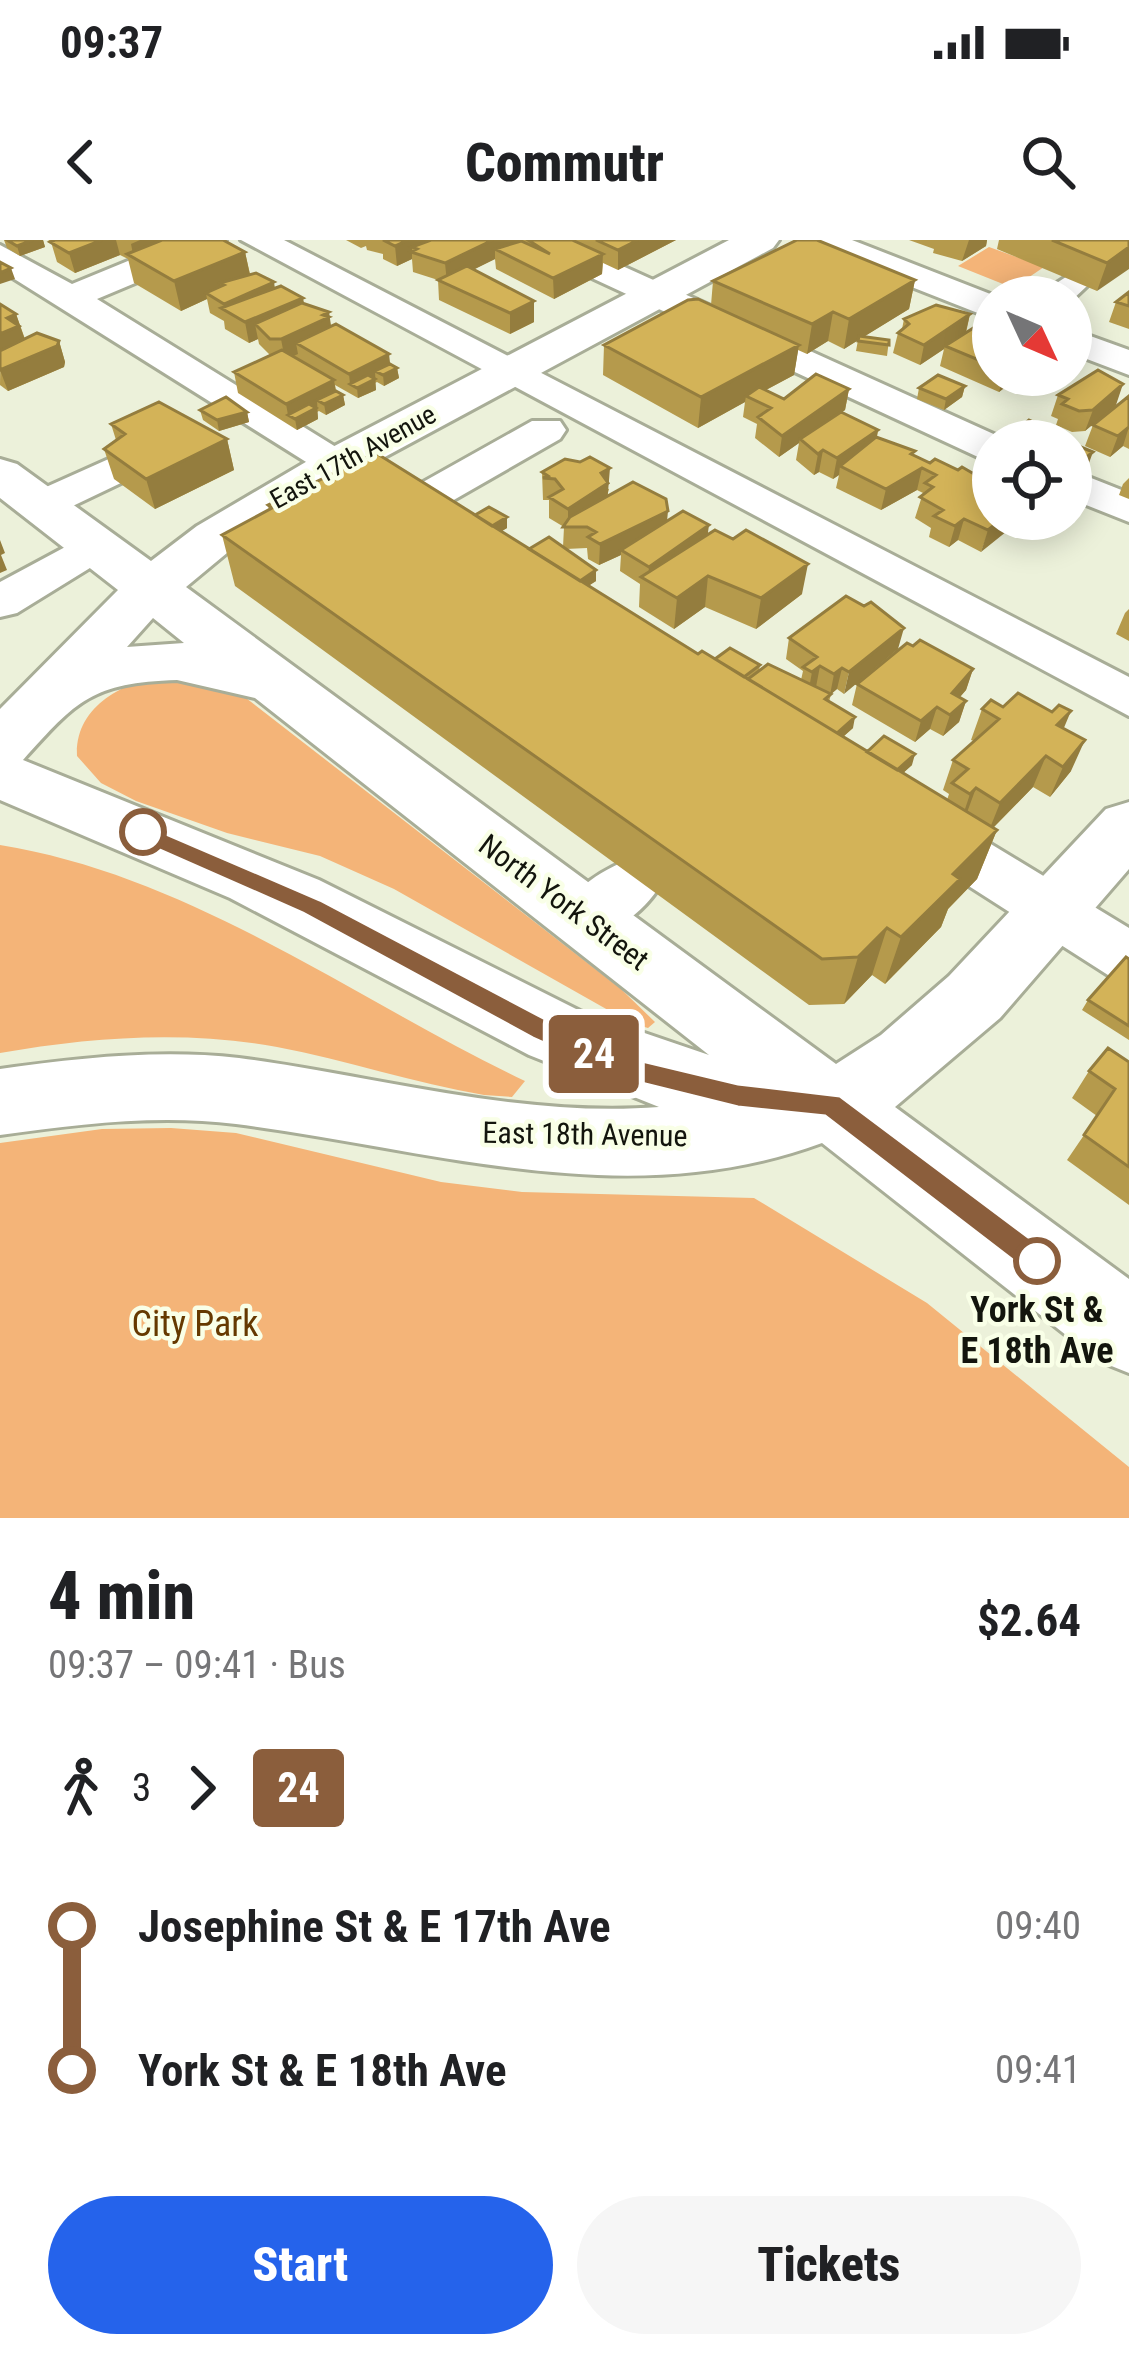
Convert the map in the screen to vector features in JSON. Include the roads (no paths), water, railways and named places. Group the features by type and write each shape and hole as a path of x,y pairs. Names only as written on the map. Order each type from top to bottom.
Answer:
{"main road":[{"name":"East 17th Avenue","path":"0,746 151,588 327,456 508,373 759,240"},
{"name":"North York Street","path":"0,474 313,711 610,898 830,1105 1129,1331"},
{"path":"47,692 117,666 175,658 232,671 313,711"},
{"path":"0,775 281,892 542,1030 634,1071 738,1096 830,1105"},
{"name":"East 18th Avenue","path":"0,1102 124,1088 214,1090 463,1131 643,1141 740,1130 830,1105 884,1074 927,1039 1129,826"}],"street":[{"path":"77,303 209,240"},
{"path":"258,240 1129,698"},
{"path":"537,240 972,438"},
{"path":"822,240 972,300"},
{"path":"0,255 449,532"},
{"path":"1092,348 1129,363"},
{"path":"409,508 546,430"},
{"path":"218,434 327,456"},
{"path":"41,505 131,462"},
{"path":"1092,492 1129,509"},
{"path":"0,602 95,545"},
{"path":"885,806 1129,958"}],"place":[{"name":"York St & E 18th Ave","path":"1037,1261"}],"park label":[{"name":"City Park","path":"195,1324"}]}
